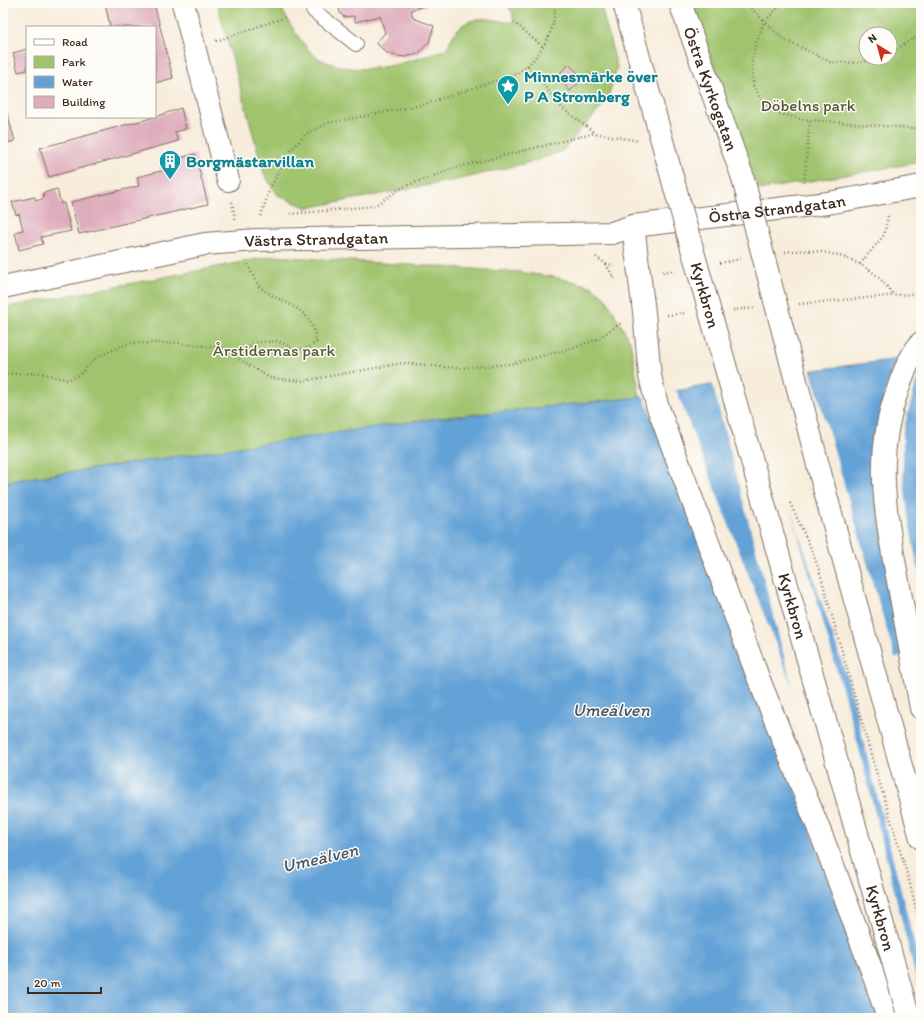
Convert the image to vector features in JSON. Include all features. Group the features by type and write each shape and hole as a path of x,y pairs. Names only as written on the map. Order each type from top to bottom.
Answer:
{"street":[{"path":"183,3 228,180"},
{"name":"Kyrkbron","path":"624,3 909,1018"},
{"name":"Östra Kyrkogatan","path":"680,3 742,175 828,503 921,838"},
{"name":"Östra Strandgatan","path":"633,226 828,203 921,186"},
{"name":"Kyrkbron","path":"633,226 652,389 671,446 761,684 828,852 888,1018"},
{"name":"Västra Strandgatan","path":"3,287 205,244 257,240 612,233 633,226"},
{"path":"921,343 902,375 887,421 883,470 885,508 890,542 921,708"}],"lane":[{"path":"310,3 314,12 356,44"}],"path":[{"path":"261,217 268,194 278,172 291,150 306,134 328,123 422,105 516,74 528,66 543,47 553,28 555,3"},
{"path":"746,3 782,38 830,62 858,63"},
{"path":"783,3 764,22 755,46 752,61 752,78 756,92 764,104 776,112 791,118 921,129"},
{"path":"194,48 286,17"},
{"path":"514,22 543,47"},
{"path":"898,49 921,34"},
{"path":"374,206 403,187 454,168 595,133 562,108 528,66"},
{"path":"804,186 810,120"},
{"path":"860,264 884,235 893,192"},
{"path":"593,255 606,264"},
{"path":"715,258 717,266"},
{"path":"3,374 41,373 68,380 79,375 97,358 130,343 179,343 221,348 246,349 257,342 278,341 295,350 308,348 316,342 311,323 303,313 292,304 260,287 246,261 253,260"},
{"path":"894,295 921,293"},
{"path":"221,348 270,378 303,381 403,363 457,368 510,364 574,348 597,339 619,326 623,321"},
{"path":"789,500 811,548 820,573 872,758 909,880 921,929"}],"green space":[{"path":"217,3 279,3 296,34 314,55 336,65 352,68 368,68 384,67 447,49 454,34 459,28 471,21 487,19 514,22 512,12 506,3 600,3 617,67 607,101 562,151 535,161 461,179 307,208 278,195 264,174"},
{"name":"Döbelns park","path":"691,3 921,3 921,162 758,190"},
{"name":"Årstidernas park","path":"274,256 519,272 554,277 591,286 605,297 630,341 640,397 422,420 3,482 3,308"}],"water":[{"name":"Umeälven","path":"921,356 921,1018 3,1018 3,482 422,420 640,397 745,379"}],"pier":[{"path":"921,354 921,368 918,374 903,431 903,472 908,516 921,588 921,970 850,687 790,507 857,741 921,998 921,1018 881,1018 715,570 643,395 676,390 792,686 712,383 810,368 895,658 906,656 878,444 886,389 900,356"}],"building":[{"path":"105,3 154,3 173,78 156,83 156,26 110,26"},
{"path":"331,3 433,3 411,10 413,18 434,26 429,42 418,54 404,57 388,54 376,43 385,33 380,16 355,22 354,16 344,17 340,13 338,4 331,5"},
{"path":"26,49 26,70 18,72 13,53"},
{"path":"569,64 583,79 570,91 557,76"},
{"path":"3,99 15,141 3,144"},
{"path":"181,108 186,129 175,132 178,141 49,177 40,148 156,118 156,117"},
{"path":"195,154 208,204 79,234 71,202 139,186 137,177 165,170 162,163"},
{"path":"57,189 61,204 64,203 71,231 41,237 43,244 19,250 15,232 23,230 19,214 16,215 12,202 35,197 36,201 44,198 43,193"}],"place":[{"name":"Minnesmärke över P A Stromberg","path":"508,106"},
{"name":"Borgmästarvillan","path":"170,180"}]}
